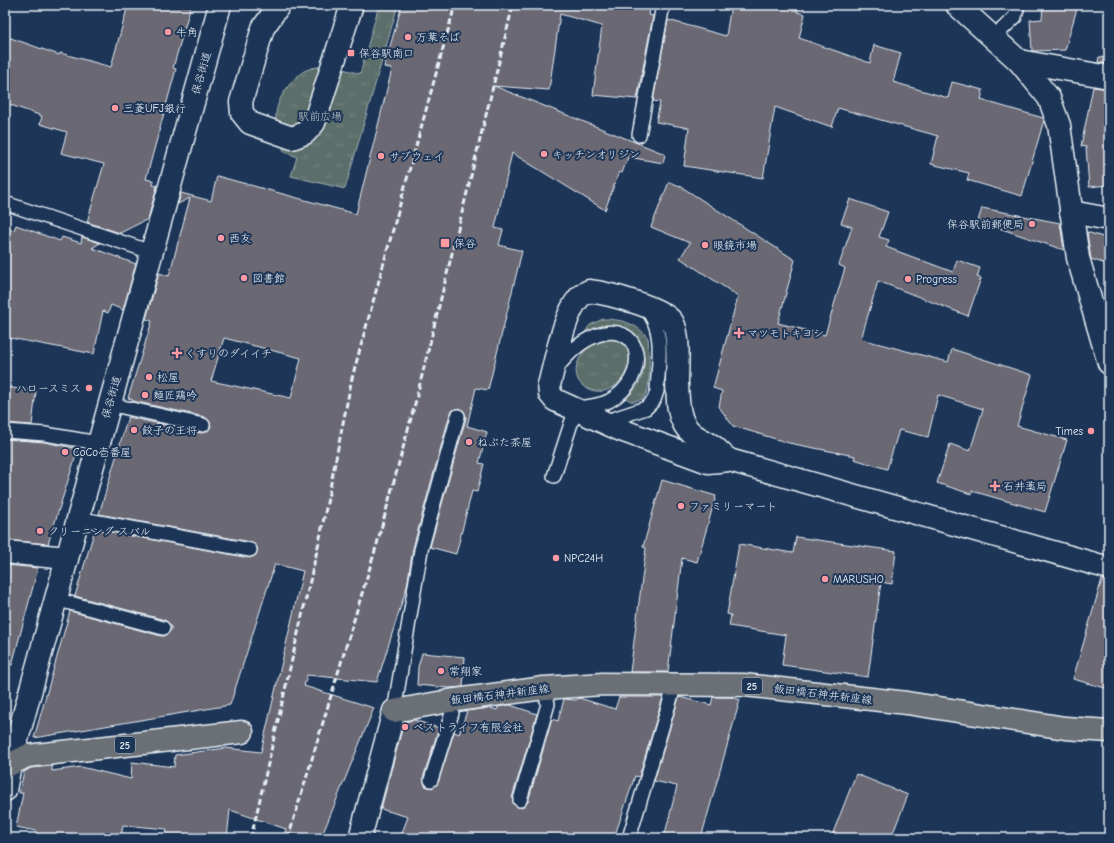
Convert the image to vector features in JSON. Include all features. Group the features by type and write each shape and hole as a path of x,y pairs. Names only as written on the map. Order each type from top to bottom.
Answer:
{"main road":[{"name":"飯田橋石神井新座線","path":"394,711 449,700 544,688 603,684 744,685 907,704 1065,728 1109,730"},
{"name":"25","path":"7,766 27,756 242,732"}],"street":[{"name":"保谷街道","path":"5,790 7,766 67,558 220,5"},
{"path":"279,5 264,28 241,102 242,112 250,123 292,138 305,133 314,123 345,10"},
{"path":"958,5 1019,62 1049,98 1059,125 1078,258 1109,363"},
{"path":"1019,62 1109,77"},
{"path":"1071,212 1109,219"},
{"path":"729,460 688,430 682,421 678,404 676,341 673,322 665,314 640,304 600,292 589,292 580,296 573,305 568,316 549,385 550,394 555,400 576,408 621,430 708,462 729,460 1109,568"},
{"path":"5,552 67,558"},
{"path":"360,838 394,711"}],"lane":[{"path":"639,135 663,5"},
{"path":"993,38 1015,17 1018,5"},
{"path":"5,203 151,252"},
{"path":"604,422 646,408 654,400 657,391 657,327 651,314 640,304"},
{"path":"553,370 580,344 603,333 614,333 624,336 632,341 636,350 637,367 620,394 609,401 595,406 576,408 554,476"},
{"path":"109,404 203,425"},
{"path":"394,711 421,550 458,416"},
{"path":"5,431 45,434 98,443"},
{"path":"77,518 250,550"},
{"path":"55,599 163,628"},
{"path":"630,838 675,684"},
{"path":"520,800 548,704 544,688"},
{"path":"431,780 452,713 449,700"}],"green space":[{"name":"駅前広場","path":"379,5 398,5 345,189 291,176 297,157 284,151 280,142 276,124 277,108 284,92 294,79 301,73 315,67 341,69 360,74"},
{"path":"603,319 622,321 633,325 648,338 649,383 646,394 640,400 630,401 626,398 638,385 643,370 644,355 639,342 630,332 617,326 601,327 583,335 590,325"},
{"path":"609,339 619,341 624,344 628,351 628,368 617,384 609,390 599,391 588,389 578,380 576,367 578,361 586,349 600,341"}],"building":[{"path":"128,5 191,5 173,68 176,69 146,179 154,181 153,185 157,186 148,219 120,233 87,222 104,164 61,153 67,132 40,124 42,116 5,103 5,36 59,55 60,53 111,67"},
{"path":"402,5 651,5 649,15 653,16 637,99 593,95 602,26 560,14 549,90 494,86 665,154 663,163 628,157 622,173 619,172 605,210 512,153 495,228 503,230 499,245 522,251 488,390 476,388 467,426 487,432 479,463 484,464 477,492 472,491 456,554 430,547 466,418 464,411 460,408 453,410 450,414 413,548 407,586 377,682 307,675 304,686 374,708 321,838 283,838 286,829 230,810 227,838 166,838 167,829 123,825 121,838 35,838 36,831 16,827 23,793 19,793 24,772 31,768 52,766 52,771 81,767 131,779 132,762 174,767 175,755 226,748 261,752 303,571 275,564 230,705 34,738 70,611 161,636 165,636 171,630 171,626 165,620 75,596 95,529 249,558 256,555 257,547 251,542 99,514 128,417 201,433 206,432 211,427 210,422 205,417 133,401 128,398 152,321 146,319 159,273 169,276 190,198 178,204 181,193 211,201 217,176 356,214 392,69 384,67","holes":["224,338 301,358 291,398 211,381"]},
{"path":"731,5 798,5 797,12 805,14 799,38 870,63 874,45 901,53 893,82 948,98 952,82 983,90 981,100 1043,118 1044,120 1022,196 967,180 969,173 931,164 938,136 838,108 832,127 775,107 763,178 684,166 689,128 656,122 660,102 653,101 668,20 726,36"},
{"path":"1043,5 1078,5 1065,50 1032,51 1030,20 1042,19"},
{"path":"1099,57 1109,58 1109,64 1098,62"},
{"path":"1093,87 1109,89 1109,185 1089,187 1086,147 1081,146"},
{"path":"669,182 680,186 795,260 778,323 825,335 845,268 839,265 852,227 841,223 850,199 888,212 879,237 889,240 886,247 953,272 957,260 980,268 977,277 981,278 968,316 878,281 861,339 948,362 952,349 1032,375 1017,426 1067,440 1045,512 972,491 971,494 937,483 950,444 970,451 983,409 938,395 928,437 899,430 887,469 854,459 855,456 789,443 733,426 719,407 722,391 713,388 738,296 680,258 690,243 651,227"},
{"path":"982,208 1060,223 1064,250 978,221"},
{"path":"16,225 60,241 62,237 81,243 82,237 100,243 92,248 136,264 123,310 111,305 108,313 103,311 94,354 5,337 5,245 11,229 14,230"},
{"path":"1087,232 1109,239 1109,265 1091,259"},
{"path":"5,387 36,391 32,425 5,423"},
{"path":"5,439 44,442 78,449 48,544 5,540"},
{"path":"662,480 716,496 697,562 682,558 668,672 630,672 646,548 643,547"},
{"path":"796,537 896,551 892,584 881,582 868,677 782,665 786,635 729,626 731,615 727,614 739,544 793,553"},
{"path":"5,565 38,568 12,665 5,664"},
{"path":"1102,579 1109,580 1109,689 1073,679"},
{"name":"常翔家","path":"422,653 465,657 463,687 449,688 417,685 418,667"},
{"path":"619,697 663,697 639,777 635,776 614,838 400,838 408,817 381,809 404,722 414,720 439,728 423,778 425,786 432,788 438,783 454,732 459,734 467,711 490,708 497,710 498,707 510,705 537,714 512,798 514,805 522,808 528,802 552,719 558,721 564,699 576,700 579,698 615,709"},
{"path":"679,697 711,705 713,697 731,697 740,700 701,838 664,838 677,786 654,781"},
{"path":"856,774 908,795 891,838 831,838"}],"railway":[{"path":"251,838 321,533 352,378 455,5"},
{"path":"288,838 377,544 416,400 513,5"}],"place":[{"name":"牛角","path":"168,32"},
{"name":"万葉そば","path":"408,37"},
{"name":"保谷駅南口","path":"351,53"},
{"name":"三菱UFJ銀行","path":"115,108"},
{"name":"キッチンオリジン","path":"544,154"},
{"name":"サブウェイ","path":"381,156"},
{"name":"保谷駅前郵便局","path":"1032,224"},
{"name":"西友","path":"221,238"},
{"name":"保谷","path":"445,243"},
{"name":"眼鏡市場","path":"705,245"},
{"name":"図書館","path":"244,278"},
{"name":"Progress","path":"908,279"},
{"name":"マツモトキヨシ","path":"739,333"},
{"name":"くすりのダイイチ","path":"177,353"},
{"name":"松屋","path":"149,377"},
{"name":"ハロースミス","path":"89,388"},
{"name":"麺匠鶏吟","path":"145,395"},
{"name":"餃子の王将","path":"134,430"},
{"name":"Times","path":"1091,431"},
{"name":"ねぶた茶屋","path":"469,442"},
{"name":"CoCo壱番屋","path":"65,452"},
{"name":"石井薬局","path":"995,486"},
{"name":"ファミリーマート","path":"681,506"},
{"name":"クリーニング スバル","path":"40,531"},
{"name":"NPC24H","path":"556,558"},
{"name":"MARUSHO","path":"825,579"},
{"name":"常翔家","path":"441,671"},
{"name":"ベストライフ有限会社","path":"405,727"}]}
